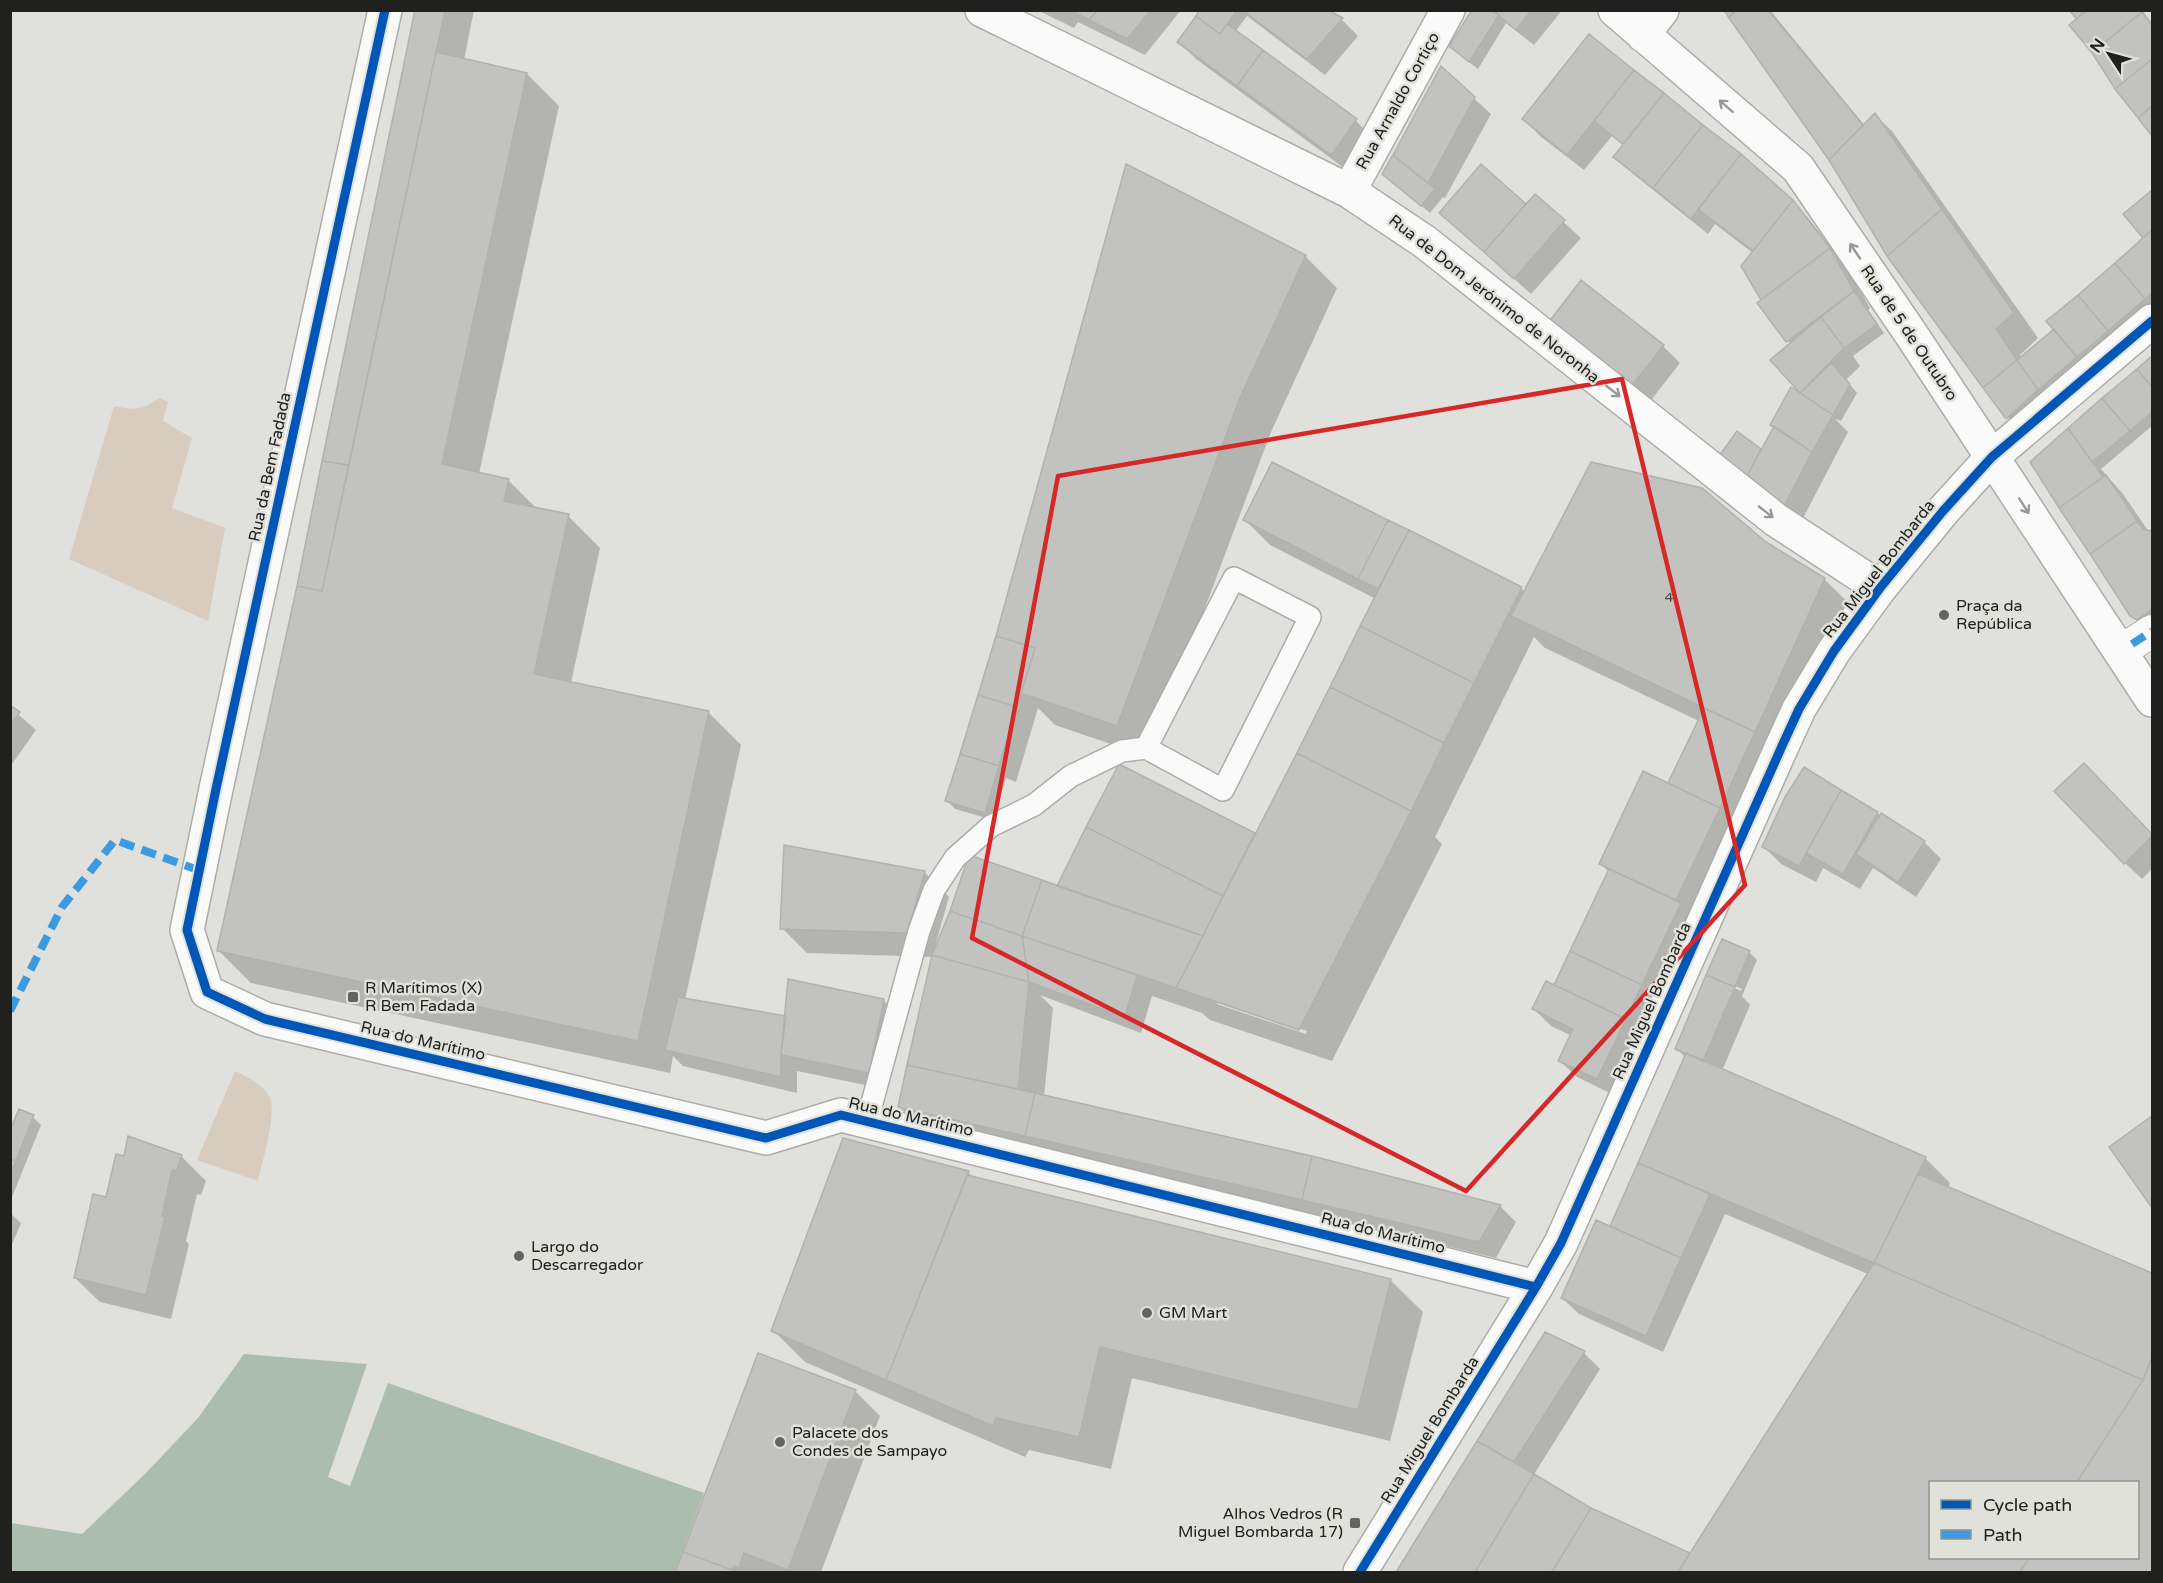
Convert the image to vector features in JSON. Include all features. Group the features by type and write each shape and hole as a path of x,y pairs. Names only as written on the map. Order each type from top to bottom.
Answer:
{"street":[{"name":"Rua da Bem Fadada","path":"187,930 385,10"},
{"name":"Rua de Dom Jerónimo de Noronha","path":"982,10 1349,191 1425,242 1776,520 1880,588"},
{"name":"Rua Arnaldo Cortiço","path":"1349,191 1448,10"},
{"name":"Rua de 5 de Outubro","path":"1615,10 1653,23 1798,168 1911,334 2152,700"},
{"name":"Rua Miguel Bombarda","path":"1360,1572 1561,1243 1799,710 1834,651 1880,588 1943,511 1992,457 2152,321"},
{"name":"Rua do Marítimo","path":"187,930 207,992 266,1019 766,1138 841,1114 1536,1287"}],"lane":[{"path":"867,1121 919,931 934,890 956,858 991,826 1034,805 1071,776 1122,751 1146,748 1223,790 1310,617 1234,578 1146,748"}],"highlighted area":[{"path":"1622,379 1745,885 1466,1191 972,938 1058,476"}],"shaded area":[{"path":"159,398 168,402 163,421 192,438 172,508 225,528 208,621 69,559 114,406 138,408"},
{"path":"235,1071 262,1088 269,1096 271,1103 272,1113 268,1137 258,1181 197,1160"},
{"path":"244,1354 367,1364 328,1477 350,1486 388,1383 704,1493 675,1572 11,1572 11,1523 82,1534 145,1474 198,1418"}],"building":[{"path":"415,10 445,10 349,465 322,461"},
{"path":"1070,10 1098,10 1089,20"},
{"path":"1098,10 1151,10 1127,39 1089,20"},
{"path":"1199,10 1237,10 1220,34 1196,16"},
{"path":"1242,10 1328,10 1343,18 1307,59"},
{"path":"1472,10 1492,10 1499,15 1469,62 1449,46"},
{"path":"1492,10 1532,10 1516,30"},
{"path":"1724,10 1736,10 1729,18"},
{"path":"1736,10 1768,10 1863,125 1829,160 1729,18"},
{"path":"2069,10 2085,10 2077,19"},
{"path":"2087,10 2141,10 2142,12 2092,53 2069,25"},
{"path":"2142,12 2152,25 2152,59 2115,89 2092,53"},
{"path":"1196,16 1220,34 1227,24 1263,50 1237,86 1177,42"},
{"path":"1589,34 1634,70 1567,155 1522,119"},
{"path":"1263,50 1357,119 1331,155 1237,86"},
{"path":"436,52 527,73 442,464 509,479 504,501 569,514 534,674 709,711 638,1041 217,951 297,586 322,591"},
{"path":"2152,59 2152,106 2138,118 2115,89"},
{"path":"1441,66 1475,97 1428,183 1393,155"},
{"path":"1634,70 1664,93 1623,144 1594,121"},
{"path":"1664,93 1703,125 1653,188 1613,157"},
{"path":"2152,106 2152,136 2138,118"},
{"path":"1875,113 1942,209 1887,256 1829,160"},
{"path":"1703,125 1741,154 1691,219 1653,188"},
{"path":"1741,154 1793,200 1753,251 1698,209"},
{"path":"1393,155 1435,189 1421,206 1382,174"},
{"path":"1126,164 1306,255 1239,400 1117,726 1021,693 1035,648 996,636"},
{"path":"1481,164 1526,204 1484,252 1439,213"},
{"path":"2152,190 2152,230 2143,238 2123,214"},
{"path":"1535,194 1565,220 1514,279 1484,252"},
{"path":"1793,200 1830,248 1761,300 1741,266"},
{"path":"1942,209 2014,313 1996,329 2017,360 1983,388 1887,256"},
{"path":"2152,230 2152,293 2145,299 2115,263"},
{"path":"1830,248 1854,291 1786,342 1757,303"},
{"path":"2115,263 2145,299 2108,331 2078,295"},
{"path":"1581,280 1664,345 1630,388 1548,323"},
{"path":"1854,291 1877,324 1844,348 1821,317"},
{"path":"2078,295 2108,331 2077,357 2046,321"},
{"path":"1821,317 1844,348 1800,393 1770,360"},
{"path":"2054,329 2077,357 2038,390 2017,360"},
{"path":"2152,356 2152,387 2137,369"},
{"path":"2017,360 2038,390 2006,419 1983,388"},
{"path":"1831,363 1850,384 1833,415 1800,393"},
{"path":"2137,369 2152,387 2152,412 2130,431 2102,398"},
{"path":"1791,387 1833,415 1812,452 1770,425"},
{"path":"2102,398 2130,431 2092,462 2068,428"},
{"path":"1774,426 1812,452 1784,506 1746,478"},
{"path":"2068,428 2103,477 2059,508 2030,462"},
{"path":"1737,431 1761,449 1746,478 1719,456"},
{"path":"322,461 349,465 322,591 297,586"},
{"path":"1272,462 1388,520 1358,579 1243,520"},
{"path":"1591,462 1702,488 1766,542 1825,578 1755,732 1511,616"},
{"path":"2106,475 2137,521 2090,554 2059,508"},
{"path":"1388,520 1409,530 1378,589 1358,579"},
{"path":"2137,521 2143,529 2152,531 2152,609 2137,620 2130,616 2090,554"},
{"path":"1409,530 1522,587 1474,683 1360,626"},
{"path":"1360,626 1474,683 1444,743 1330,687"},
{"path":"996,636 1035,648 1017,707 978,695"},
{"path":"1330,687 1444,743 1411,811 1297,753"},
{"path":"978,695 1017,707 999,766 960,754"},
{"path":"10,705 20,712 10,726"},
{"path":"1704,708 1755,732 1720,808 1668,783"},
{"path":"1297,753 1411,811 1299,1030 1176,988"},
{"path":"960,754 999,766 985,813 945,801"},
{"path":"2084,763 2152,834 2124,864 2054,791"},
{"path":"1119,764 1255,833 1223,896 1086,827"},
{"path":"1804,767 1841,790 1799,866 1762,847 1785,797"},
{"path":"1643,771 1720,808 1676,900 1599,864"},
{"path":"1841,790 1878,812 1843,874 1806,853"},
{"path":"1881,813 1925,841 1898,882 1856,854"},
{"path":"1086,827 1223,896 1203,936 1057,886"},
{"path":"784,845 925,871 907,933 780,929"},
{"path":"969,855 1042,880 1022,936 950,911"},
{"path":"1609,869 1681,903 1642,985 1570,951"},
{"path":"1042,880 1203,936 1176,988 1022,936"},
{"path":"950,911 1022,936 1029,982 932,955"},
{"path":"1022,936 1137,975 1125,1017 1029,982"},
{"path":"1722,939 1750,951 1735,987 1706,975"},
{"path":"1570,951 1642,985 1626,1019 1554,985"},
{"path":"932,955 1029,982 1018,1089 907,1065"},
{"path":"1706,975 1735,987 1703,1061 1675,1049"},
{"path":"788,979 884,999 869,1073 781,1055"},
{"path":"1546,981 1626,1019 1597,1079 1558,1061 1573,1029 1532,1009"},
{"path":"678,997 786,1016 781,1077 665,1050"},
{"path":"1686,1053 1926,1157 1874,1263 1638,1163"},
{"path":"907,1065 1035,1093 1025,1136 898,1107"},
{"path":"1035,1093 1312,1156 1302,1200 1025,1136"},
{"path":"19,1109 34,1115 16,1161 10,1159 10,1130"},
{"path":"2152,1116 2152,1208 2109,1147"},
{"path":"128,1136 182,1155 176,1171 172,1170 162,1216 165,1217 146,1295 74,1278 93,1194 106,1197 116,1154 124,1156"},
{"path":"843,1138 969,1171 886,1380 771,1331"},
{"path":"1312,1156 1501,1205 1479,1242 1302,1200"},
{"path":"10,1159 16,1161 10,1174"},
{"path":"1638,1163 1710,1194 1681,1258 1610,1226"},
{"path":"1918,1174 2152,1273 2152,1357 2143,1380 1874,1263"},
{"name":"GM Mart","path":"967,1175 1391,1279 1358,1410 1100,1347 1079,1437 996,1418 993,1426 886,1380"},
{"path":"1596,1220 1681,1258 1646,1336 1561,1298"},
{"path":"1874,1263 2143,1380 2078,1481 1929,1481 1929,1559 2028,1559 2020,1572 1678,1572"},
{"path":"1545,1332 1585,1351 1514,1462 1477,1441"},
{"name":"Palacete dos Condes de Sampayo","path":"758,1353 856,1390 788,1570 744,1553 739,1568 734,1566 732,1570 683,1552"},
{"path":"2152,1357 2152,1572 2020,1572 2028,1559 2139,1559 2139,1481 2078,1481 2143,1380"},
{"path":"1477,1441 1534,1474 1475,1572 1396,1572"},
{"path":"1534,1474 1591,1508 1552,1572 1475,1572"},
{"path":"1591,1508 1690,1553 1678,1572 1552,1572"},
{"path":"683,1552 732,1570 731,1572 675,1572"}],"marked path":[{"path":"2132,644 2152,631"},
{"path":"10,1011 62,907 115,840 198,870"}],"cycle path":[{"path":"385,10 187,930 207,992 265,1019 766,1138 841,1115 1536,1287"},
{"path":"1360,1572 1561,1243 1799,709 1834,651 1880,588 1943,511 1992,457 2152,321"}],"place":[{"name":"Praça da República","path":"1944,615"},
{"name":"R Marítimos (X) R Bem Fadada","path":"353,997"},
{"name":"Largo do Descarregador","path":"519,1256"},
{"name":"GM Mart","path":"1147,1313"},
{"name":"Palacete dos Condes de Sampayo","path":"780,1442"},
{"name":"Alhos Vedros (R Miguel Bombarda 17)","path":"1355,1523"}]}
